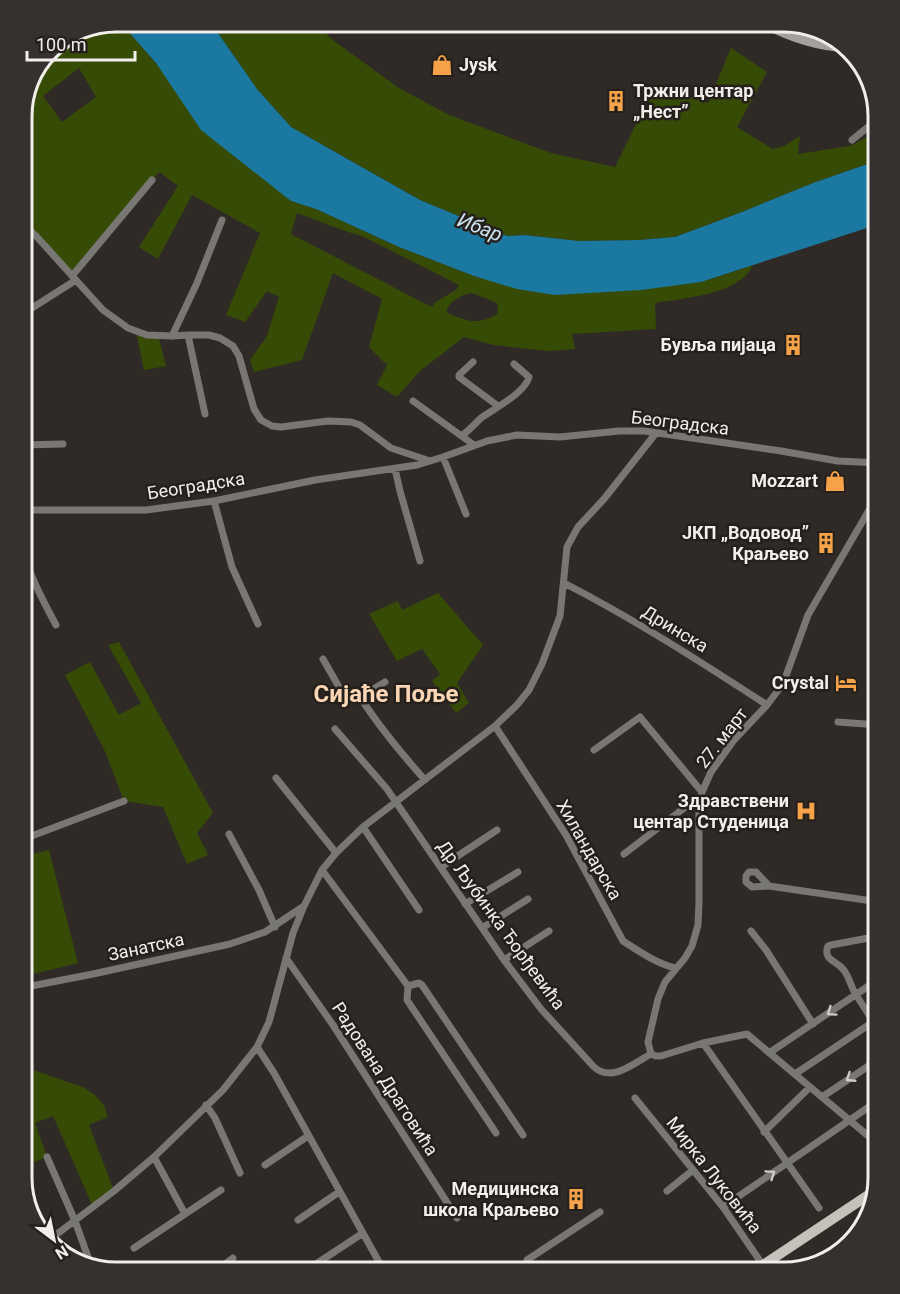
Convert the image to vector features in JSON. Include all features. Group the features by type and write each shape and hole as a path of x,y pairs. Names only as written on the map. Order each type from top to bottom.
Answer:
{"main road":[{"path":"784,32 816,43 829,45"},
{"path":"792,32 798,37"},
{"path":"777,1262 852,1211 866,1198"},
{"path":"852,1211 864,1205"}],"street":[{"path":"804,34 816,43"},
{"path":"852,140 868,127"},
{"path":"32,307 74,278 152,180"},
{"path":"172,336 197,283 222,220"},
{"path":"32,232 103,310 128,328 147,335 215,336 233,346 239,356 256,415 266,424 281,427 328,421 351,422 360,425 391,447 430,461"},
{"path":"188,335 205,414"},
{"path":"472,362 459,377 498,406"},
{"path":"463,435 478,421 519,392 529,380 529,377 514,364"},
{"path":"413,401 474,445"},
{"name":"Београдска","path":"32,510 146,510 214,501 315,480 395,469 430,461 474,445 517,435 560,437 644,431 838,461 868,462"},
{"path":"55,1237 154,1157 228,1083 257,1047 269,1022 303,906 322,870 336,853 363,826 495,726 529,690 542,664 560,616 567,547 578,527 604,499 656,433"},
{"path":"32,444 63,444"},
{"path":"443,457 466,514"},
{"path":"395,469 420,561"},
{"path":"214,501 232,567 258,624"},
{"name":"27. март","path":"651,1054 648,1042 656,1004 665,982 692,946 698,925 701,795 711,772 734,740 783,684 808,615 868,512"},
{"path":"32,576 56,625"},
{"name":"Дринска","path":"564,584 685,651 767,705"},
{"path":"323,659 345,696 360,697 385,682"},
{"path":"360,697 391,742 425,780"},
{"path":"594,750 640,717 701,795 624,854"},
{"path":"838,722 868,724"},
{"name":"Хиландарска","path":"495,726 566,835 623,941 639,952 675,968"},
{"name":"Др Љубинка Ђорђевића","path":"335,729 396,802 504,960 553,1023 599,1071 610,1074 651,1054"},
{"path":"276,778 336,853"},
{"path":"32,836 124,801"},
{"path":"363,826 419,910"},
{"path":"441,867 497,830"},
{"path":"229,834 259,890 274,927"},
{"path":"322,870 408,986 407,1000 496,1133"},
{"path":"465,904 518,872"},
{"path":"769,886 868,900"},
{"path":"482,928 528,899"},
{"name":"Занатска","path":"32,986 208,949 256,936 284,921 303,906"},
{"path":"284,921 291,921 296,926"},
{"path":"504,960 549,931"},
{"path":"751,931 766,950 813,1024"},
{"path":"868,938 826,948 831,960 842,968 856,994 868,1010"},
{"name":"Радована Драговића","path":"286,958 333,1025 457,1218"},
{"path":"408,986 418,983 422,985 523,1135"},
{"path":"769,1053 868,986"},
{"path":"795,1074 868,1025"},
{"path":"651,1054 661,1056 703,1043 747,1034 868,1134"},
{"path":"703,1043 819,1208"},
{"path":"257,1047 274,1073 379,1262"},
{"path":"822,1097 868,1066"},
{"path":"764,1132 810,1087"},
{"name":"Мирка Луковића","path":"635,1098 723,1207 760,1262"},
{"path":"206,1105 215,1118 240,1173"},
{"path":"723,1207 868,1107"},
{"path":"265,1165 308,1136"},
{"path":"47,1157 88,1258"},
{"path":"154,1157 185,1214"},
{"path":"667,1191 693,1170"},
{"path":"134,1248 221,1190"},
{"path":"298,1220 339,1192"},
{"path":"527,1262 527,1260 600,1212"},
{"path":"319,1262 363,1233"},
{"path":"228,1262 233,1258"}],"green space":[{"path":"104,32 129,32 291,201 316,209 399,247 474,276 555,295 701,282 752,267 745,276 722,289 694,297 655,303 656,329 572,334 575,349 548,351 493,345 464,337 420,371 397,397 377,385 387,365 369,347 382,299 333,273 302,360 254,372 250,360 267,336 279,297 267,291 245,322 226,315 260,233 192,195 158,259 139,247 178,186 159,172 72,276 32,234 34,94 40,78 60,52 88,36","holes":["79,68 96,97 62,122 43,96","297,213 364,237 459,285 456,290 434,303 433,307 291,234","472,293 497,303 497,314 483,320 472,321 446,312 453,302"]},
{"path":"218,32 325,32 399,88 447,114 551,153 615,167 656,84 708,103 731,48 767,72 737,127 773,149 784,146 800,136 798,154 850,146 868,137 868,164 675,237 579,241 525,235 507,236 422,201 291,127 257,89"},
{"path":"136,331 158,335 166,366 144,370"},
{"path":"438,593 483,645 457,683 469,703 456,713 432,681 440,674 422,649 397,661 369,614 398,601 402,610"},
{"path":"119,642 213,813 197,833 208,855 187,864 163,807 124,801 104,749 65,675 90,662 119,715 141,703 108,645"},
{"path":"49,850 78,963 32,974 32,854"},
{"path":"32,1070 83,1087 104,1105 108,1117 89,1125 114,1191 93,1207 53,1116 35,1123 47,1157 32,1163"}],"water":[{"name":"Ибар","path":"129,32 218,32 257,89 291,127 420,200 507,236 524,235 579,241 675,237 868,164 868,228 701,282 641,290 555,295 517,289 474,276 399,247 316,209 291,201 201,130 156,63"}],"place":[{"name":"Jysk","path":"442,65"},
{"name":"Тржни центар „Нест”","path":"616,101"},
{"name":"Бувља пијаца","path":"793,345"},
{"name":"Mozzart","path":"835,481"},
{"name":"ЈКП „Водовод” Краљево","path":"826,543"},
{"name":"Crystal","path":"846,683"},
{"name":"Здравствени центар Студеница","path":"806,811"},
{"name":"Медицинска школа Краљево","path":"576,1199"}],"district":[{"name":"Сијаће Поље","path":"386,694"}]}
